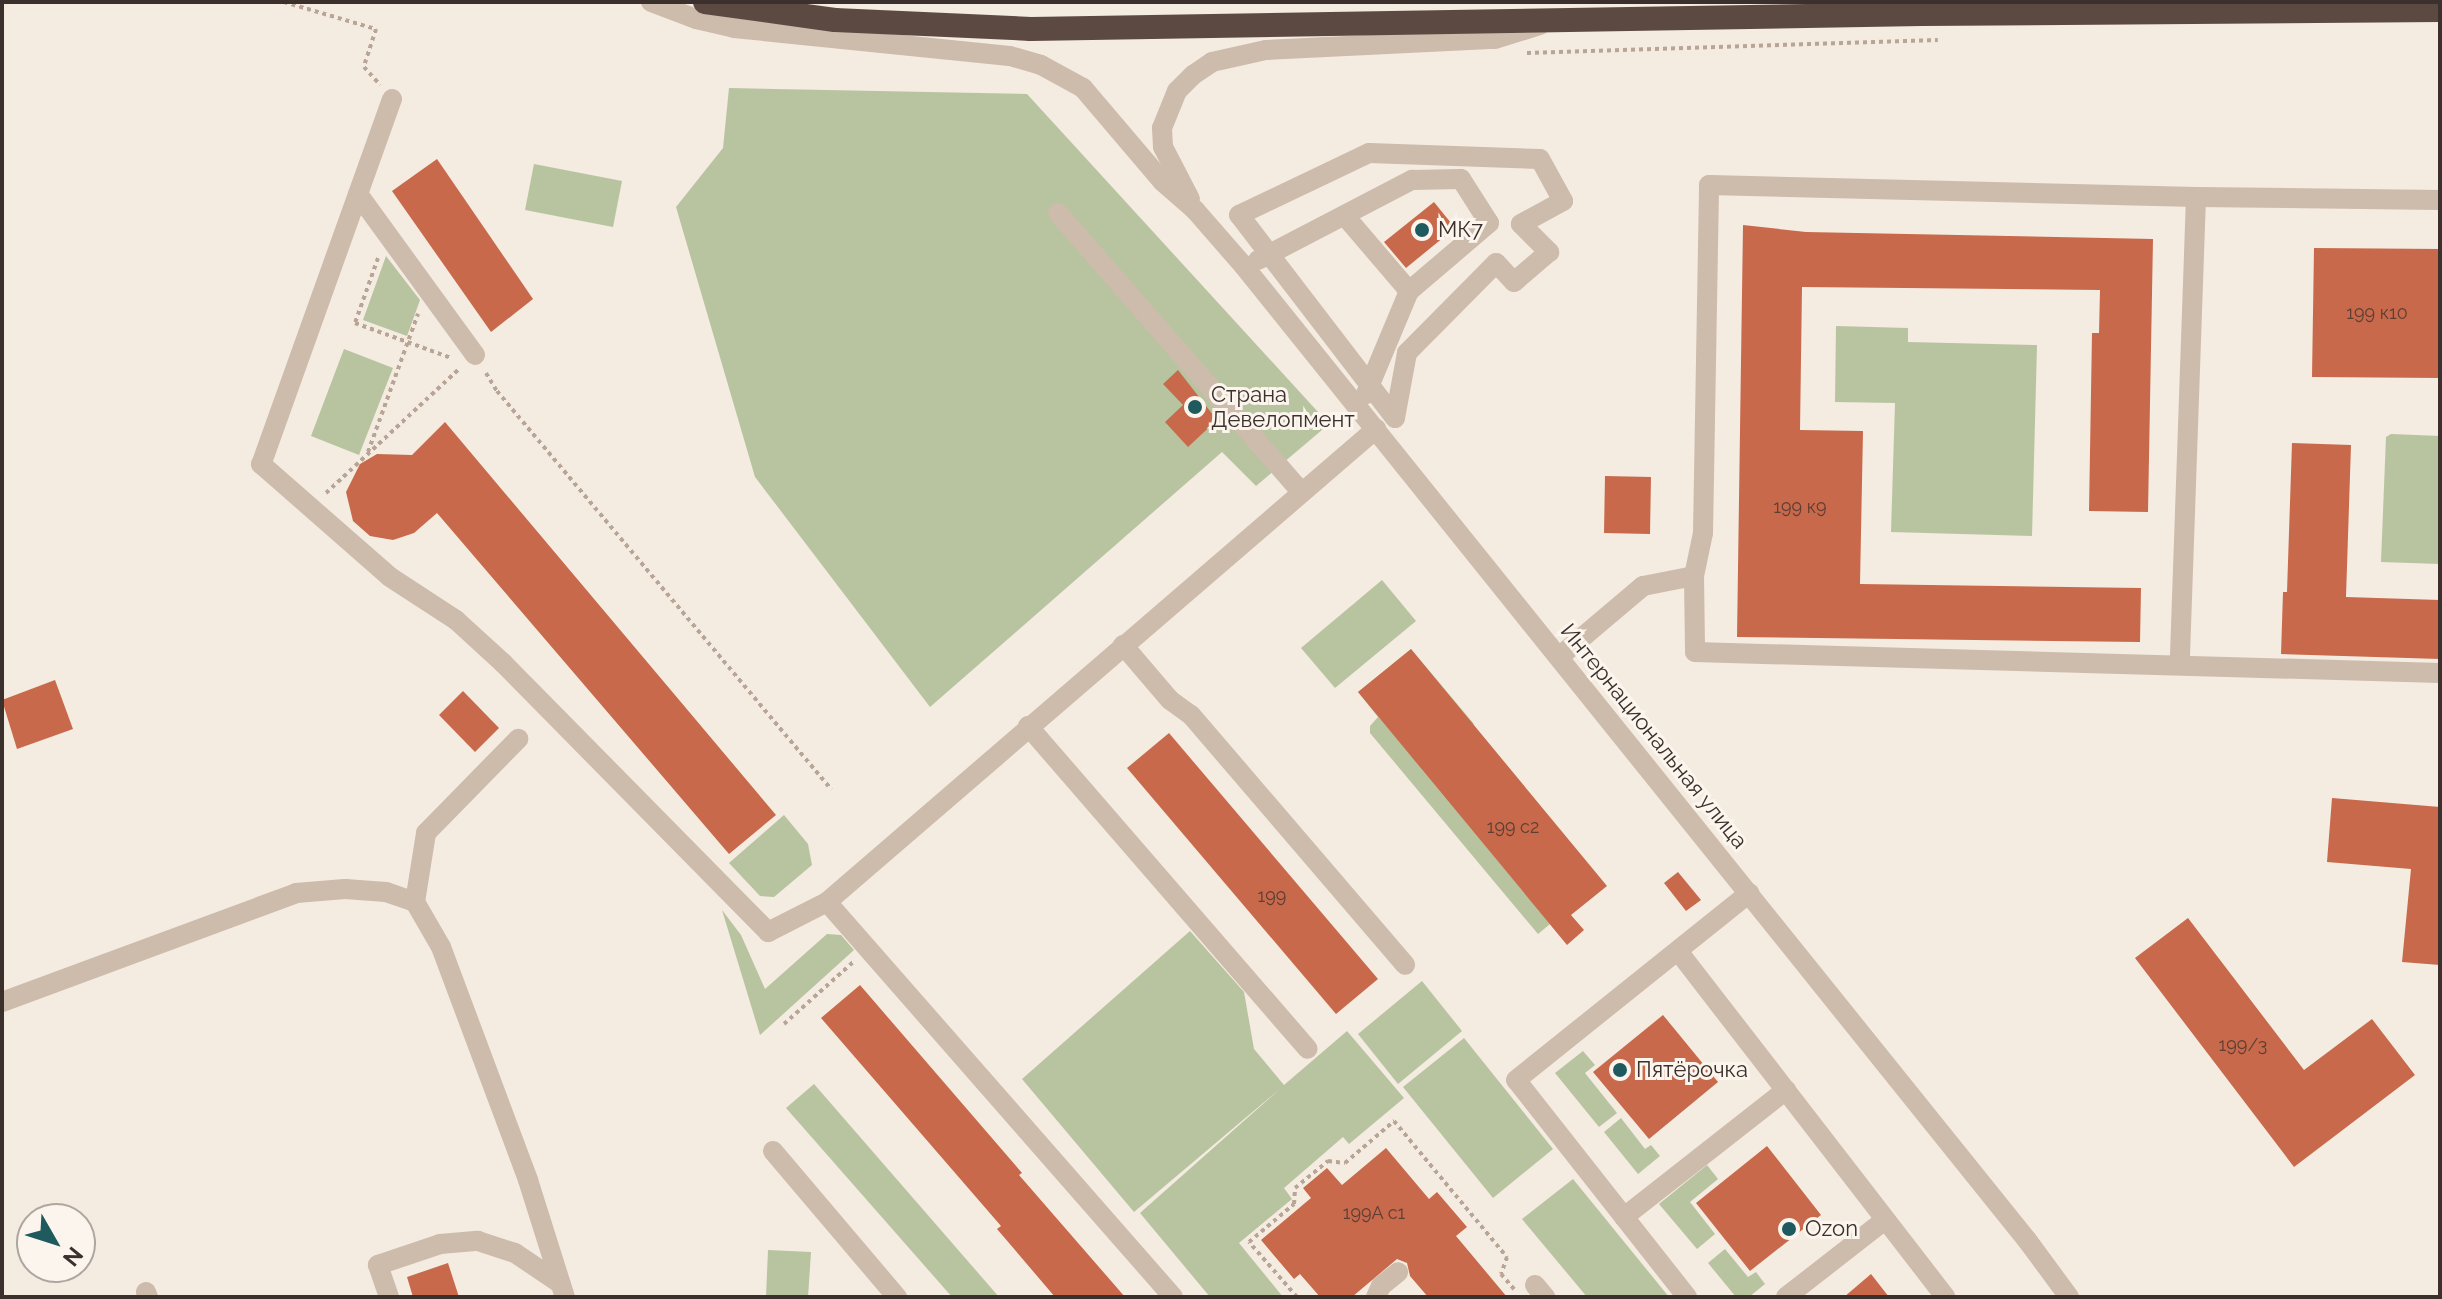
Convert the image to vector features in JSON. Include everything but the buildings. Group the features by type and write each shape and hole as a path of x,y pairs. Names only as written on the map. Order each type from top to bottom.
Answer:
{"highway":[{"path":"705,2 835,20 1031,29 2440,10"}],"street":[{"path":"651,2 734,28 853,43 988,53 1041,65 1083,88 1163,182 1195,210"},
{"path":"1195,210 1163,147 1162,128 1177,91 1212,62 1266,50 1495,39 1553,21"},
{"path":"392,99 261,464 390,577 456,620 494,655 768,932 827,902 1301,492 1370,421 1368,384 1409,291 1489,223 1461,179 1412,180 1268,256 1243,265"},
{"path":"1369,153 1540,159 1563,201 1521,224 1549,252 1514,282 1496,263 1407,353 1395,418 1268,256 1239,215 1369,153"},
{"path":"2440,200 1709,185 1703,533 1694,576 1695,652 2180,663 2440,673"},
{"path":"358,194 475,355"},
{"path":"2180,663 2196,197"},
{"name":"Интернациональная улица","path":"1195,210 1370,421 1749,893 2062,1294"},
{"path":"1058,213 1301,492"},
{"path":"1345,216 1409,291"},
{"path":"1559,657 1643,586 1694,576"},
{"path":"1123,645 1170,700 1191,715 1405,965"},
{"path":"1028,726 1308,1049"},
{"path":"518,739 426,833 415,902 441,947 528,1180 563,1290"},
{"path":"2,1002 296,893 345,889 386,892 415,902"},
{"path":"1687,1297 1516,1080 1749,893"},
{"path":"827,902 1173,1297"},
{"path":"1678,951 1945,1297"},
{"path":"1624,1217 1786,1090"},
{"path":"773,1151 897,1297"},
{"path":"1786,1297 1885,1220"},
{"path":"389,1297 378,1265 440,1244 478,1241 515,1253 563,1290"},
{"path":"1376,1297 1381,1286 1398,1272"}],"path":[{"path":"284,2 376,29 364,67 392,99"},
{"path":"311,507 465,363 355,323 387,233"},
{"path":"366,456 427,289"},
{"path":"475,355 497,391 831,789"},
{"path":"784,1024 856,960"},
{"path":"1297,1297 1249,1242 1294,1204 1295,1188 1328,1161 1345,1163 1394,1121 1507,1257 1501,1274 1533,1293"}],"green space":[{"path":"729,88 1027,94 1329,424 1256,486 1222,452 930,707 755,477 676,207 723,148"},
{"path":"534,164 622,181 613,227 525,210"},
{"path":"386,256 420,300 407,336 363,320"},
{"path":"1836,326 1908,328 1908,342 2037,345 2032,536 1891,532 1895,403 1835,402"},
{"path":"344,349 393,368 359,455 311,436"},
{"path":"2391,434 2440,436 2440,564 2381,562 2386,437"},
{"path":"1382,580 1416,621 1335,688 1301,648"},
{"path":"1411,649 1474,724 1421,768 1550,924 1538,934 1370,733 1370,726 1378,717 1358,692"},
{"path":"784,815 808,844 812,865 774,897 760,896 729,863"},
{"path":"722,910 741,935 765,989 827,934 841,935 854,950 760,1035"},
{"path":"1190,931 1244,992 1254,1049 1284,1085 1347,1031 1404,1098 1349,1144 1343,1137 1284,1188 1292,1199 1239,1243 1283,1297 1210,1297 1140,1213 1281,1088 1134,1212 1022,1079"},
{"path":"1422,981 1462,1031 1398,1084 1358,1034"},
{"path":"1464,1038 1553,1149 1493,1198 1403,1087"},
{"path":"1583,1051 1595,1065 1585,1073 1617,1113 1599,1127 1555,1073"},
{"path":"814,1084 999,1297 952,1297 786,1108"},
{"path":"1621,1118 1645,1149 1651,1145 1660,1156 1638,1174 1604,1132"},
{"path":"1707,1165 1718,1179 1690,1202 1715,1234 1697,1249 1659,1204"},
{"path":"1573,1179 1669,1297 1587,1297 1522,1219"},
{"path":"1725,1249 1748,1277 1756,1272 1765,1284 1749,1297 1736,1297 1708,1263"},
{"path":"768,1250 811,1252 808,1297 766,1297"}],"place":[{"name":"МК7","path":"1422,230"},
{"name":"Страна Девелопмент","path":"1195,407"},
{"name":"Пятёрочка","path":"1620,1070"},
{"name":"Ozon","path":"1789,1229"}]}
